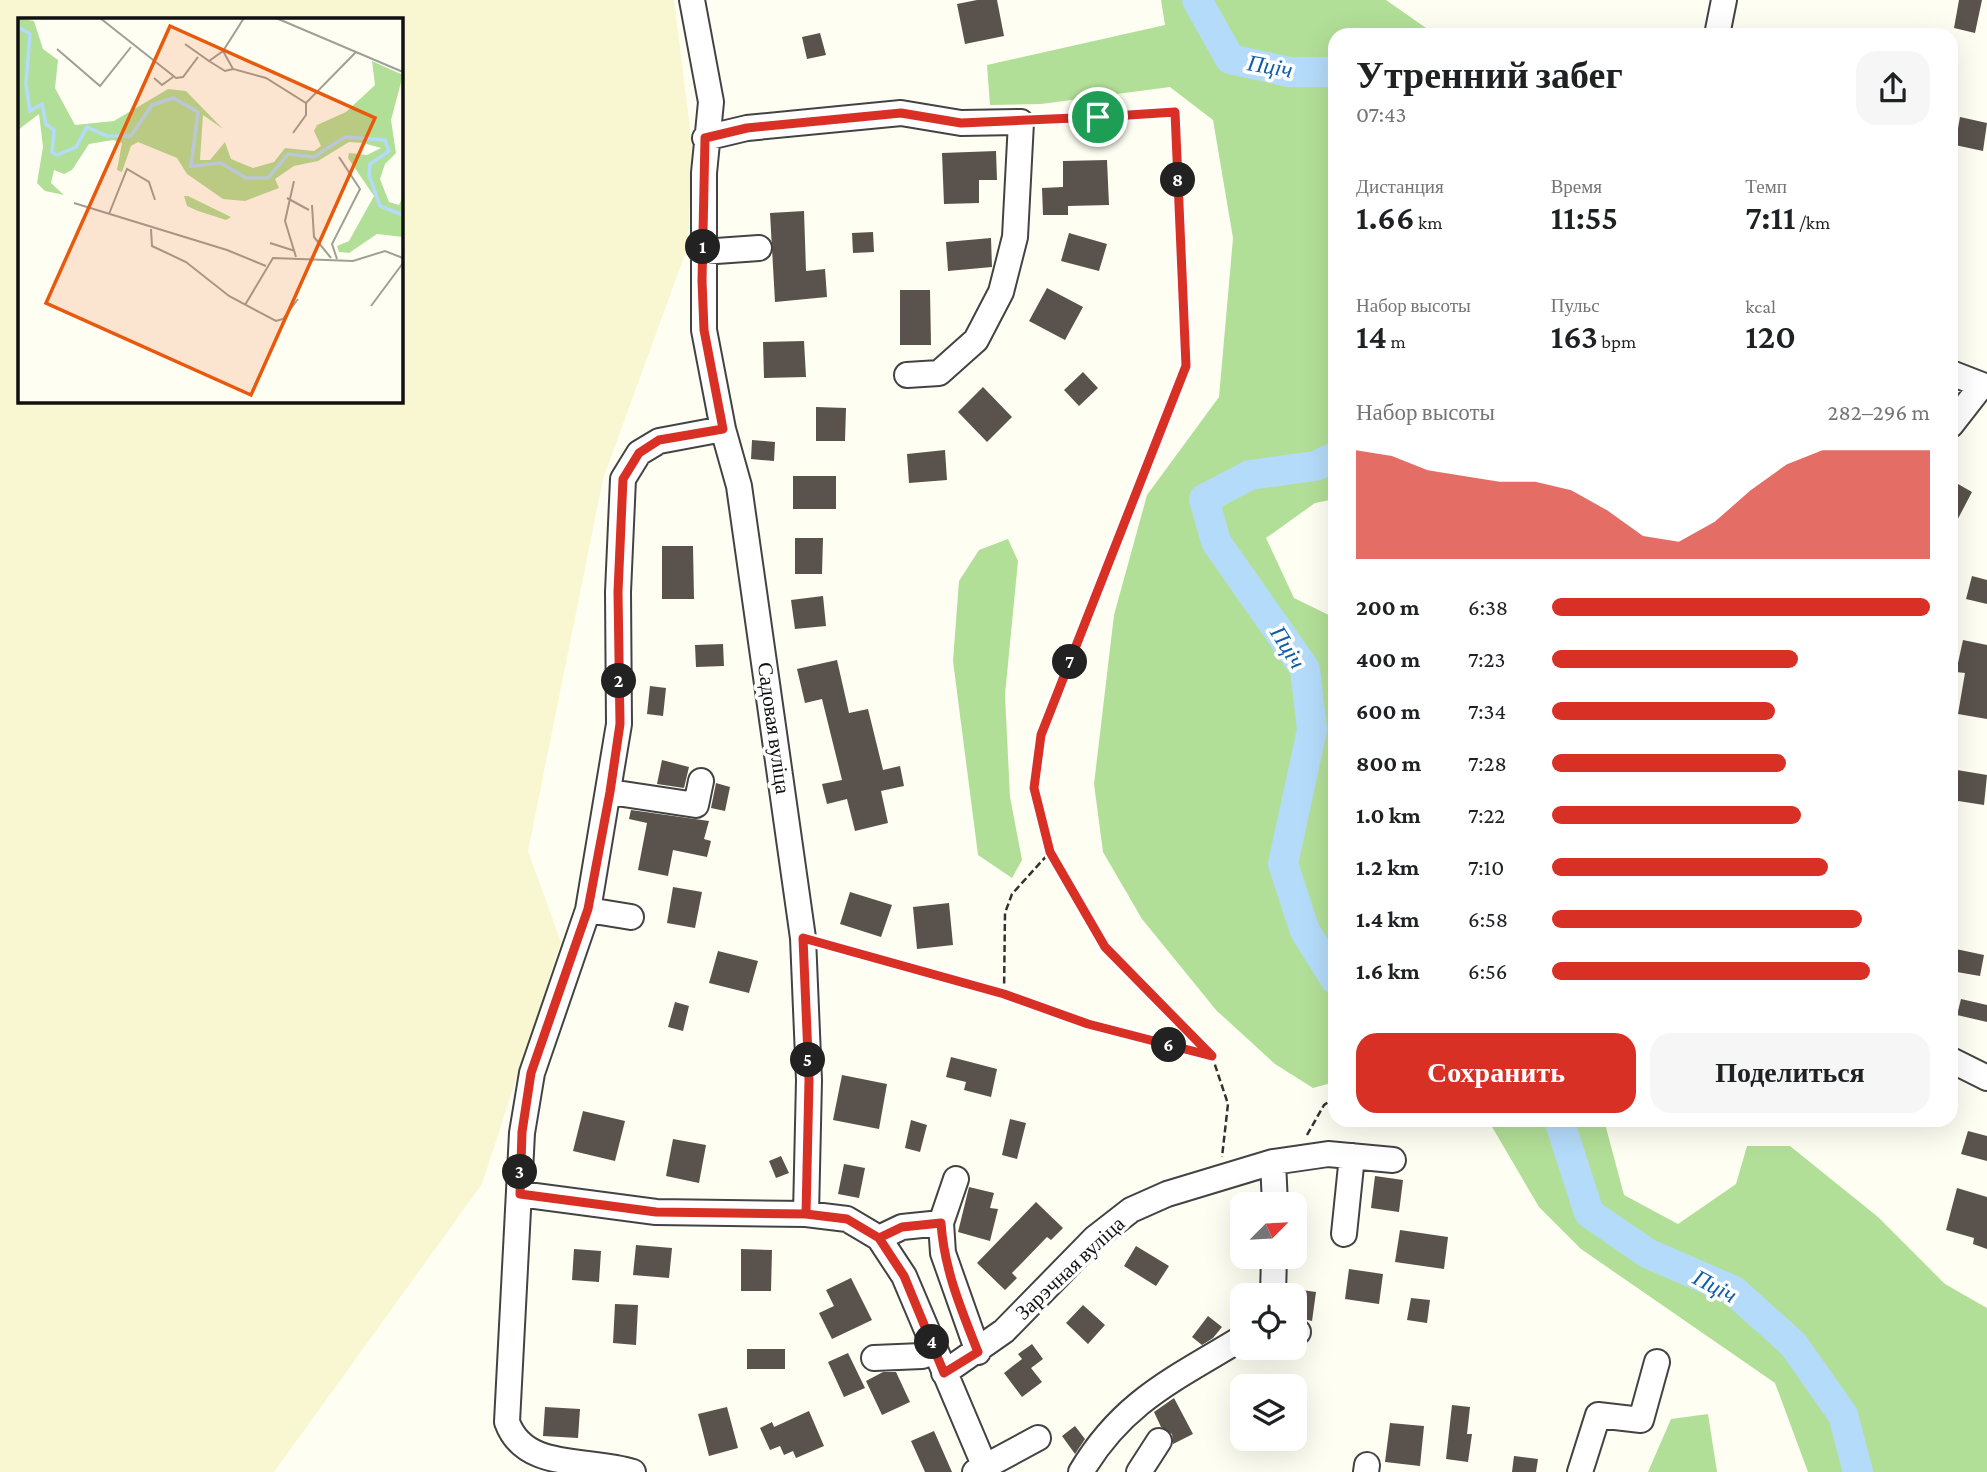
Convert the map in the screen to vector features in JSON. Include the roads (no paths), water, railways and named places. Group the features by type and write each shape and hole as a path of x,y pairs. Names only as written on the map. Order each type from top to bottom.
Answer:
{"street":[{"name":"Садовая вуліца","path":"692,0 711,102 705,138 702,252 704,330 723,429 739,486 803,938 809,1080 806,1214"},
{"path":"1718,28 1724,0"},
{"path":"705,138 747,128 901,113 961,123 1021,122 1015,237 1001,292 976,340 939,373 907,375"},
{"path":"702,252 760,248"},
{"path":"1958,376 1984,386 1958,417"},
{"path":"633,1472 534,1457 513,1440 508,1422 522,1132 531,1073 588,909 610,792 620,724 618,592 623,479 639,453 659,440 723,429"},
{"path":"610,792 696,805 701,781"},
{"path":"588,909 631,917"},
{"path":"1958,1064 1987,1078"},
{"path":"1340,1155 1344,1234"},
{"name":"Зарэчная вуліца","path":"940,1362 978,1352 1004,1331 1111,1224 1131,1210 1167,1194 1273,1161 1340,1155 1393,1160"},
{"path":"1273,1161 1275,1192"},
{"path":"956,1179 941,1223 943,1253 951,1283 978,1352"},
{"path":"520,1194 656,1212 806,1214 847,1219 879,1238 904,1276 982,1470 1038,1438"},
{"path":"879,1238 902,1227 941,1223"},
{"path":"1081,1472 1111,1427 1138,1402 1230,1345"},
{"path":"874,1358 922,1356 940,1362"},
{"path":"1580,1472 1598,1415 1641,1420 1657,1362"},
{"path":"1139,1472 1159,1441"}],"waterway":[{"name":"Пціч","path":"1197,0 1230,59 1289,72 1328,72"},
{"name":"Пціч","path":"1328,460 1315,466 1250,475 1204,499 1216,542 1305,669 1312,730 1283,864 1305,931 1328,968"},
{"name":"Пціч","path":"1561,1127 1589,1213 1647,1253 1734,1291 1793,1344 1843,1415 1858,1472"}]}
